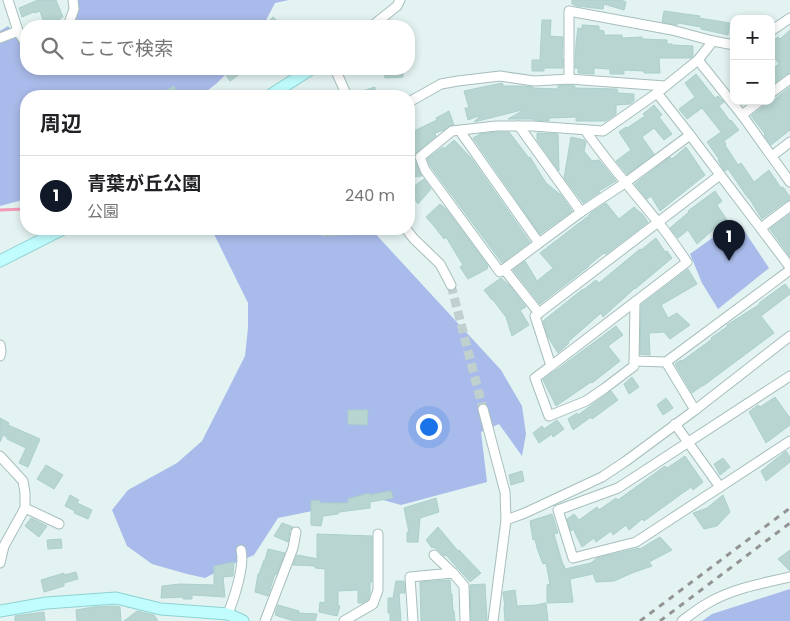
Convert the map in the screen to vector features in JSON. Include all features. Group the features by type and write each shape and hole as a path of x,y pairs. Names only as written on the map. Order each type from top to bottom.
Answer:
{"street":[{"path":"8,0 20,34"},
{"path":"70,20 74,9 73,0"},
{"path":"380,20 397,6 400,0"},
{"path":"569,79 570,11 672,30 713,42 730,44"},
{"path":"775,28 790,18"},
{"path":"0,38 18,31"},
{"path":"690,134 626,183 581,212 500,272 425,170 420,157 452,131 496,126 519,126 603,131 666,86 698,60 713,42"},
{"path":"698,60 742,115 790,182"},
{"path":"278,90 302,75"},
{"path":"337,75 344,90"},
{"path":"415,99 441,84 500,76 534,81 569,79 666,86"},
{"path":"775,90 790,79"},
{"path":"634,361 666,362 790,269 690,134 657,93"},
{"path":"742,115 755,105"},
{"path":"519,126 581,212"},
{"path":"461,130 539,243"},
{"path":"586,130 687,262 535,378 549,416 586,400 634,366 635,302"},
{"path":"772,156 790,142"},
{"path":"551,366 535,316 720,176"},
{"path":"761,228 790,206"},
{"path":"0,261 52,235"},
{"path":"411,235 440,264 451,284"},
{"path":"504,270 539,313"},
{"path":"506,520 602,477 695,410 790,336"},
{"path":"0,345 2,351 0,356"},
{"path":"666,362 695,410"},
{"path":"790,376 618,488 558,510 573,558 636,542 790,441"},
{"path":"483,410 505,492 506,520 493,621"},
{"path":"675,424 720,487"},
{"path":"0,456 23,481 25,492 25,508 4,546 0,563"},
{"path":"25,508 59,524"},
{"path":"266,621 293,548 296,532"},
{"path":"344,621 372,604 378,590 378,534"},
{"path":"0,611 46,603 116,598 161,609 234,618 242,565 241,550"},
{"path":"434,555 464,586 465,621"},
{"path":"413,621 410,577 453,573"},
{"path":"682,621 709,602 729,593 790,577"}],"shaded area":[{"path":"76,0 289,0 275,3 266,20 71,20"},
{"path":"8,26 20,39 20,75 225,75 208,90 20,90 20,201 0,206 0,31"},
{"path":"736,221 769,268 718,309 702,283 690,254"},
{"path":"214,235 377,235 501,370 522,406 526,434 522,456 499,424 481,432 487,482 401,505 376,498 278,518 254,555 205,578 152,564 127,546 112,510 128,490 177,463 202,441 245,356 248,303"},
{"path":"790,589 790,621 702,621 712,614"}],"building":[{"path":"38,0 56,0 63,17 59,20 43,20 40,11 22,17 19,8"},
{"path":"572,0 621,0 626,2 624,10 604,4 603,9 577,6 572,4"},
{"path":"664,11 700,16 699,18 730,23 728,35 701,29 701,27 662,22"},
{"path":"542,20 551,20 550,36 563,37 563,68 544,68 544,71 532,71 532,60 540,60"},
{"path":"582,25 599,26 599,30 604,31 604,35 622,35 622,38 642,37 642,39 667,40 667,44 693,46 693,56 691,58 659,58 660,73 624,70 624,74 610,74 610,69 594,68 594,74 578,73 578,68 575,68 576,43 578,28 582,29"},
{"path":"790,30 790,73 775,82 775,67 779,64 775,58 775,39 778,37 780,39"},
{"path":"696,74 715,98 718,96 724,102 719,106 739,130 724,141 738,165 741,163 754,182 769,170 781,188 783,187 790,197 790,200 762,219 728,169 724,170 707,142 721,132 702,108 687,119 679,109 695,97 685,83"},
{"path":"226,75 238,75 230,81"},
{"path":"384,75 403,75 403,77 385,78"},
{"path":"502,83 504,86 532,88 558,89 558,86 569,85 575,86 575,88 617,89 618,93 634,94 634,101 630,104 616,105 616,114 606,121 576,121 576,117 549,118 549,121 508,119 522,110 474,122 481,115 468,120 465,108 469,108 464,91"},
{"path":"174,86 176,90 167,90"},
{"path":"790,87 790,130 771,145 751,116 764,105 775,105 775,99"},
{"path":"654,105 662,115 659,117 672,134 664,140 654,128 642,137 654,154 627,174 616,161 631,150 619,132 645,116 643,114"},
{"path":"449,111 454,125 435,133 436,136 415,154 415,131 437,120 436,118"},
{"path":"509,132 530,157 546,183 561,195 572,211 540,234 473,138 480,134"},
{"path":"537,133 558,134 559,171 537,140"},
{"path":"571,137 584,140 586,142 584,151 592,161 599,160 616,181 583,203 564,178"},
{"path":"454,140 471,158 530,242 502,263 427,159 443,147 444,149"},
{"path":"686,147 705,175 660,211 651,196 647,199 635,184"},
{"path":"415,161 422,176 415,177"},
{"path":"424,179 431,189 418,204 415,199 415,186"},
{"path":"715,191 722,201 717,205 729,223 718,232 715,228 697,244 688,230 678,238 670,228 688,211"},
{"path":"606,203 619,219 634,207 648,222 606,254 604,253 540,304 513,270 525,261 537,281 553,268 540,253 587,217 590,219 588,216 591,213"},
{"path":"440,204 446,209 488,266 487,269 468,279 460,267 463,265 446,237 444,239 426,217"},
{"path":"790,214 790,257 770,229"},
{"path":"656,238 665,252 667,251 672,258 603,317 601,313 558,353 548,337 543,321 596,280 599,283"},
{"path":"688,269 697,284 661,305 668,318 677,313 690,325 670,339 664,332 649,333 650,355 640,354 641,305"},
{"path":"501,278 510,286 526,307 520,310 529,325 512,336 506,317 484,290"},
{"path":"785,284 790,290 790,294 761,316 774,333 692,393 675,364 682,361 712,339 727,325 760,304"},
{"path":"616,326 623,335 608,346 620,361 592,383 556,406 543,380"},
{"path":"632,377 639,387 629,394 624,384"},
{"path":"611,391 618,400 573,430 568,419 577,413 578,415"},
{"path":"775,397 790,418 790,425 766,443 749,412 758,405 760,407"},
{"path":"666,398 673,408 663,415 657,405"},
{"path":"348,410 368,410 367,425 348,424"},
{"path":"0,418 9,423 8,425 40,439 28,467 19,463 26,448 7,439 3,435 0,442"},
{"path":"557,420 564,429 553,437 552,434 539,443 533,433 542,426 544,429"},
{"path":"786,451 790,457 790,462 766,481 761,471"},
{"path":"685,456 703,482 693,490 691,487 644,521 642,519 629,530 626,525 613,535 611,531 596,542 594,538 582,547 573,529 571,531 567,519 574,514 579,520 597,507 599,510 616,498 618,500 665,466 667,468"},
{"path":"723,458 730,467 720,475 714,464"},
{"path":"46,465 63,475 54,489 37,479"},
{"path":"522,471 524,481 511,485 509,475"},
{"path":"391,491 393,498 370,502 370,508 323,516 321,526 311,525 311,501 320,500 320,503 348,503 348,499 369,493 369,495"},
{"path":"70,495 79,500 77,503 92,510 88,519 74,513 75,511 65,506"},
{"path":"723,495 730,512 717,526 704,529 693,513 707,508"},
{"path":"436,498 439,512 420,518 418,542 407,542 407,532 409,532 404,508"},
{"path":"552,514 558,533 554,534 565,569 591,563 597,558 640,549 660,537 672,550 649,562 652,566 614,581 596,582 593,574 570,579 573,602 547,603 547,585 550,584 546,563 543,564 535,539 533,540 530,521"},
{"path":"31,518 47,526 39,537 25,526"},
{"path":"282,523 293,527 290,530 288,542 274,536"},
{"path":"438,527 458,551 481,573 470,582 446,555 444,556 438,550 432,548 426,540"},
{"path":"317,534 372,536 372,582 370,582 368,600 358,603 358,590 338,591 338,606 340,606 337,616 319,612 320,602 325,603 325,569 315,568 315,566 293,565 297,555 320,558 317,557"},
{"path":"61,539 62,548 48,549 47,540"},
{"path":"268,549 285,553 275,574 268,596 255,592 258,574"},
{"path":"790,550 790,571 778,559"},
{"path":"234,562 233,576 223,577 225,597 192,595 192,599 183,599 183,597 161,598 162,586 180,584 214,585 214,566"},
{"path":"76,572 78,579 64,583 64,586 44,592 41,580 64,573 64,575"},
{"path":"450,580 455,621 421,621 420,582"},
{"path":"396,581 404,581 405,593 399,593 401,621 390,621 388,598 393,598"},
{"path":"485,584 487,621 471,621 470,585"},
{"path":"515,590 517,606 546,603 548,621 505,621 503,592"},
{"path":"278,605 299,611 298,613 317,614 315,621 294,621 275,615"},
{"path":"120,607 121,621 77,621 76,610"},
{"path":"137,611 154,615 158,621 124,621"},
{"path":"44,612 45,621 15,621 15,616"}],"waterway":[{"path":"0,210 20,209"}],"tunnel":[{"path":"451,285 483,409"}],"railway":[{"path":"640,621 790,508"},
{"path":"660,621 790,523"}],"place":[{"name":"青葉が丘公園","path":"729,261"}]}
